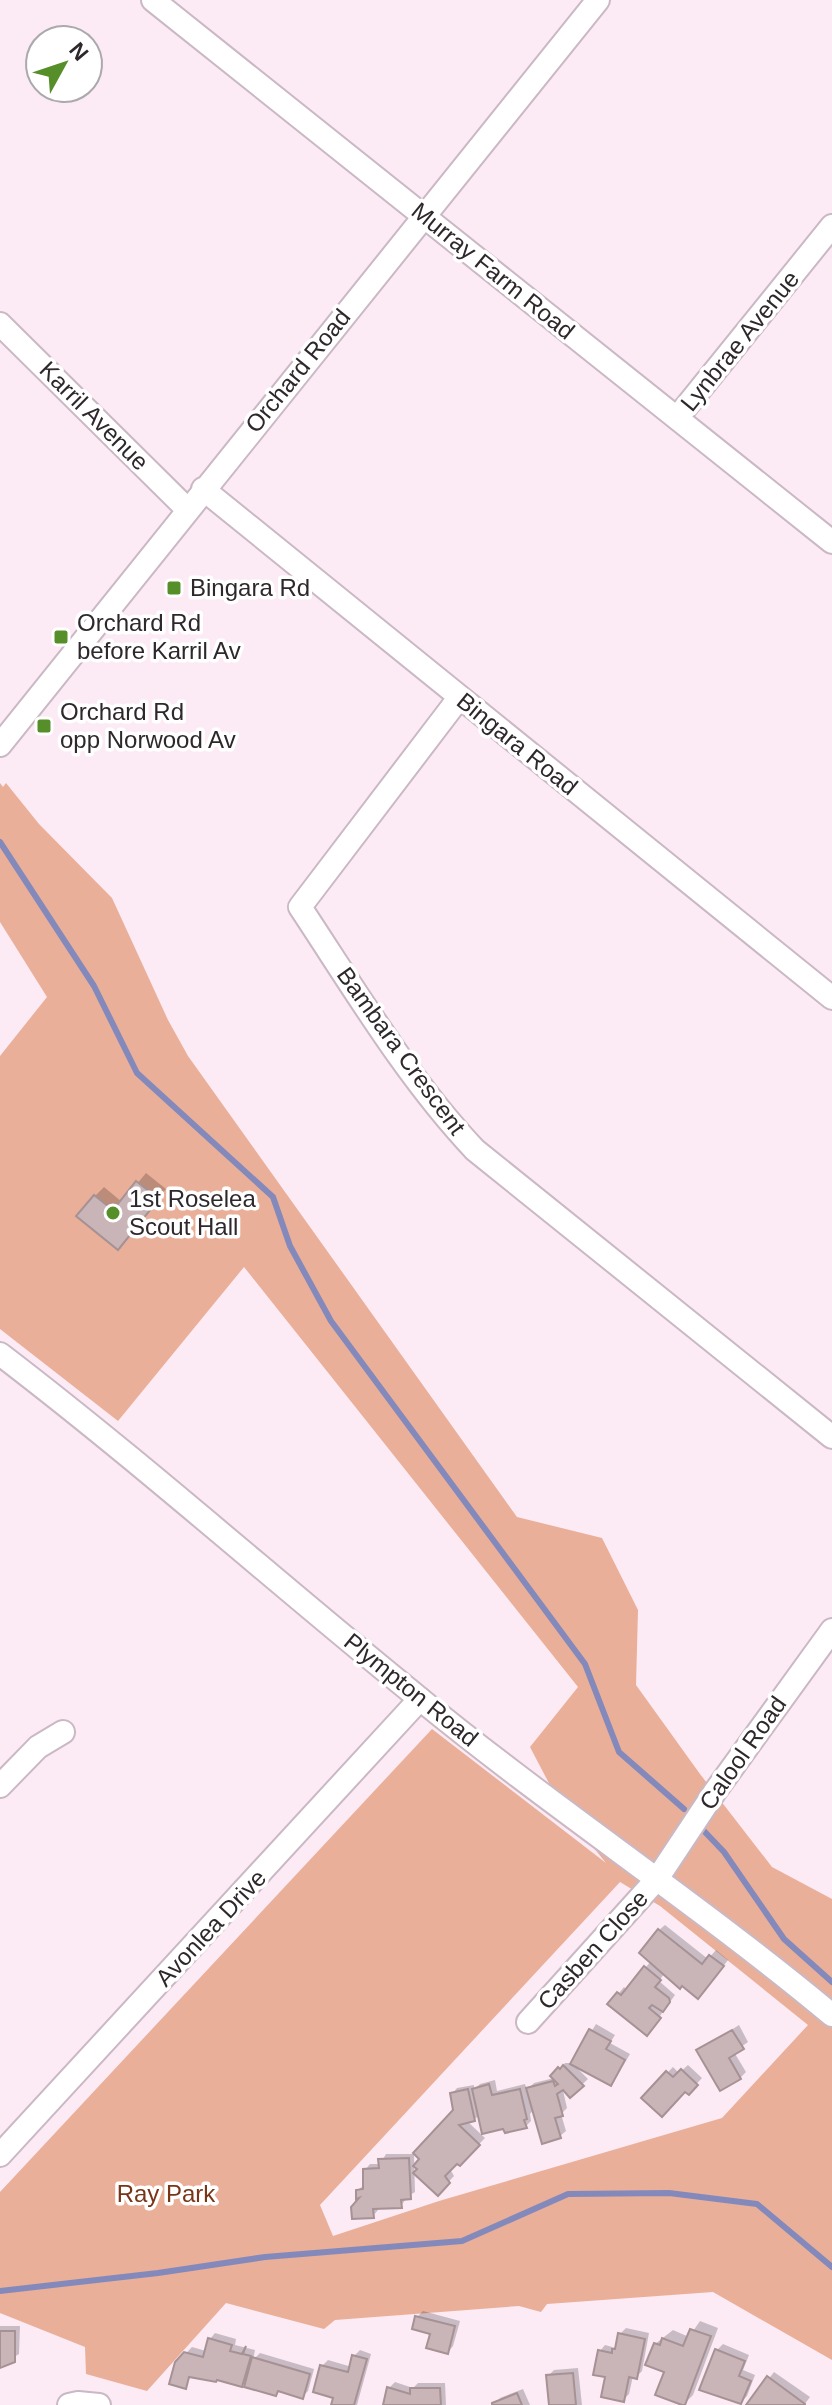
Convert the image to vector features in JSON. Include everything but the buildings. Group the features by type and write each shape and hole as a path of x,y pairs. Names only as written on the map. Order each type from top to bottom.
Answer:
{"street":[{"name":"Murray Farm Road","path":"153,0 832,542"},
{"name":"Orchard Road","path":"0,745 598,0"},
{"name":"Lynbrae Avenue","path":"677,418 832,226"},
{"name":"Karril Avenue","path":"0,324 187,509"},
{"name":"Bingara Road","path":"203,489 832,998"},
{"name":"Bambara Crescent","path":"459,698 300,907 400,1056 447,1120 475,1150 832,1437"},
{"name":"Plympton Road","path":"0,1354 97,1429 420,1699 511,1771 725,1928 832,2015"},
{"name":"Calool Road","path":"657,1879 714,1793 832,1630"},
{"name":"Avonlea Drive","path":"0,2155 420,1699"},
{"path":"0,1786 38,1747 63,1732"},
{"name":"Casben Close","path":"528,2022 657,1879"},
{"path":"69,2405 99,2405"}],"green space":[{"name":"Ray Park","path":"0,783 3,787 6,783 39,824 112,898 168,1020 188,1056 517,1517 602,1538 638,1610 636,1685 700,1774 772,1867 832,1899 832,2360 713,2292 547,2304 541,2312 519,2306 335,2320 324,2329 226,2303 147,2391 86,2374 85,2347 0,2313 0,2192 432,1729 606,1863 563,1810 530,1747 578,1687 244,1267 118,1421 0,1329 0,1056 47,997 0,922","holes":["620,1882 660,1906 808,2025 722,2118 439,2201 333,2236 320,2205"]}],"waterway":[{"path":"0,842 94,986 137,1073 273,1197 290,1246 331,1321 585,1664 619,1752 684,1809"},
{"path":"704,1831 724,1852 784,1939 832,1982"},
{"path":"0,2291 265,2257 462,2241 568,2194 669,2193 757,2204 832,2267"}],"place":[{"name":"Bingara Rd","path":"174,588"},
{"name":"Orchard Rd before Karril Av","path":"61,637"},
{"name":"Orchard Rd opp Norwood Av","path":"44,726"},
{"name":"1st Roselea Scout Hall","path":"113,1213"}]}
